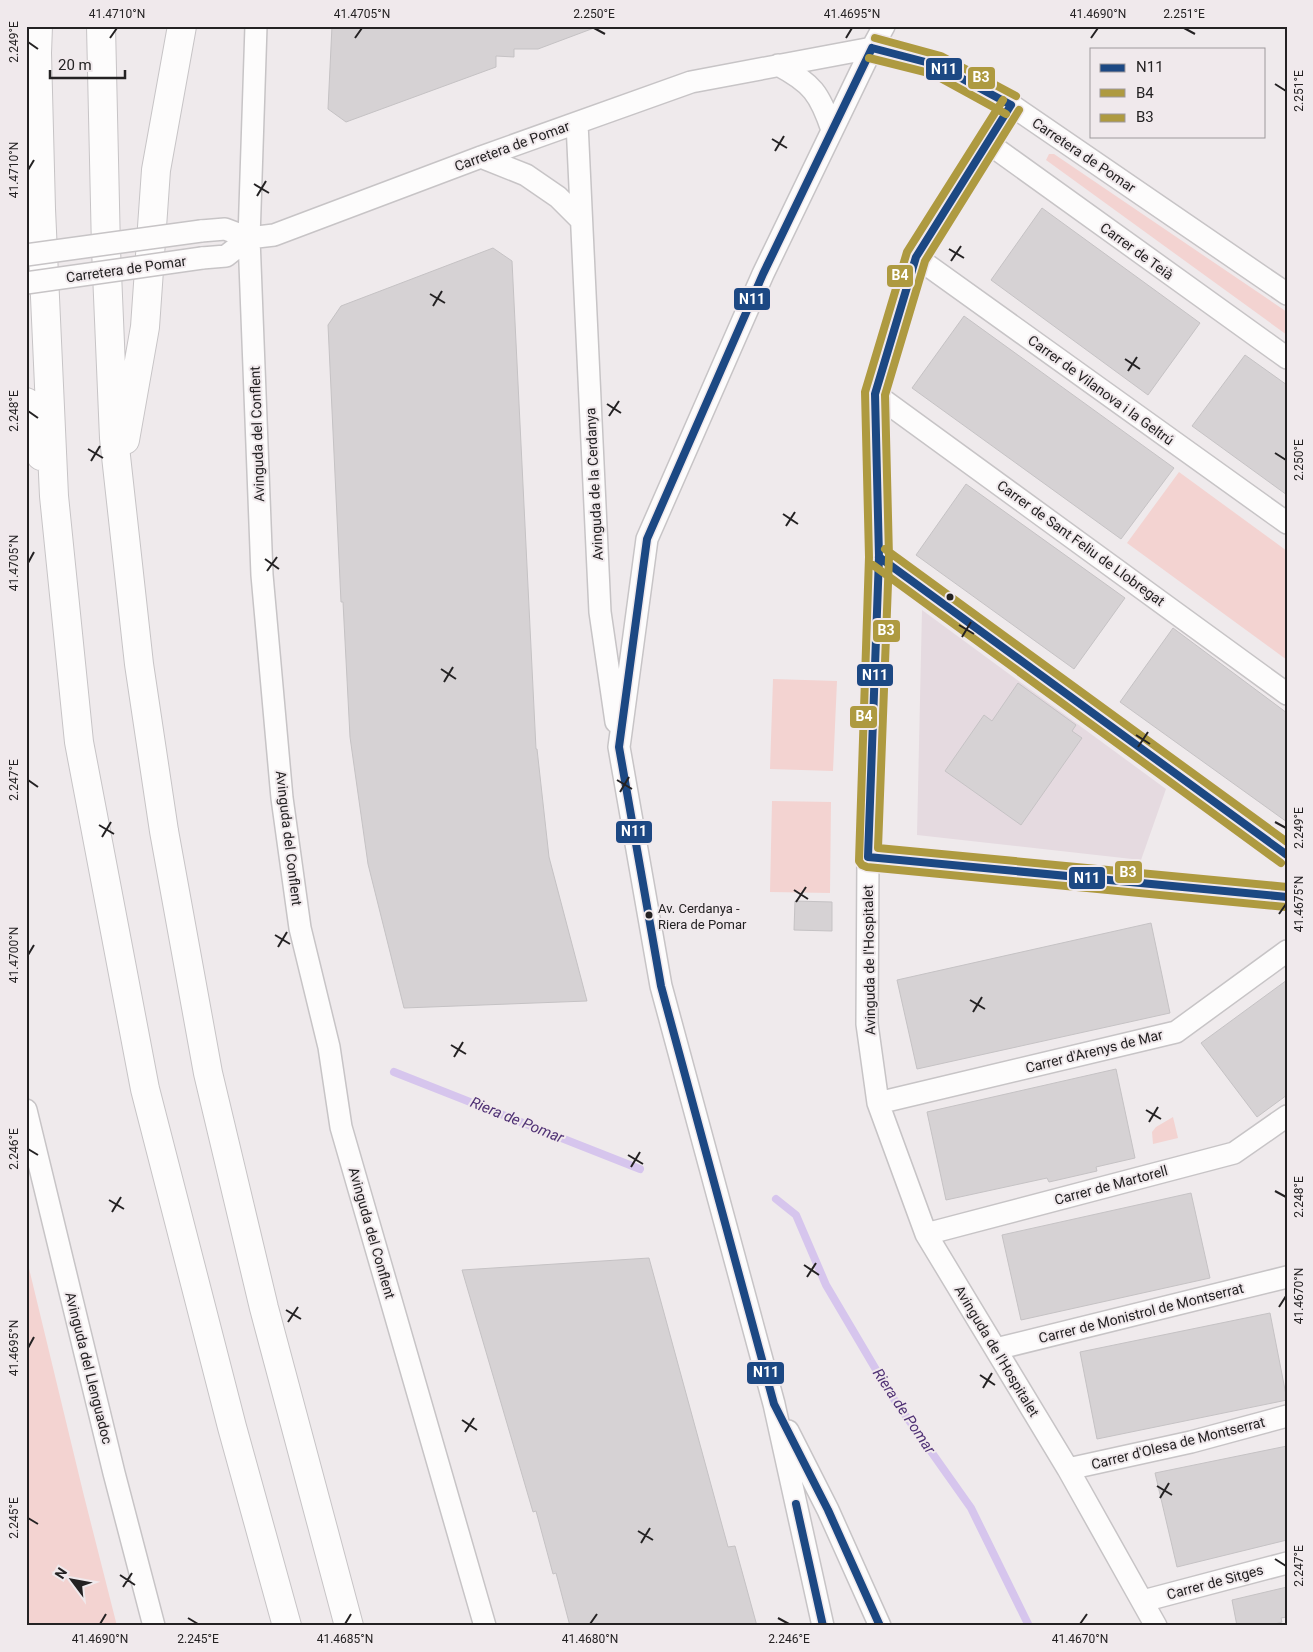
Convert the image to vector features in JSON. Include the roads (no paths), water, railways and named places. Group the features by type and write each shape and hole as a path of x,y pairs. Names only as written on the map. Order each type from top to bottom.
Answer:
{"highway":[{"path":"38,26 37,63 41,209 54,496 80,742 145,1089 232,1428 287,1626"},
{"path":"102,26 106,249 114,438 139,664 164,831 208,1072 264,1308 349,1626"},
{"path":"118,483 145,327 156,170 182,26"},
{"path":"26,402 54,496"}],"street":[{"name":"Avinguda del Conflent","path":"256,26 249,238 262,575 282,798 300,928 329,1047 341,1127 485,1626"},
{"name":"Avinguda de la Cerdanya","path":"619,747 648,539 763,274 884,26"},
{"name":"Carretera de Pomar","path":"26,255 225,228 249,238 274,235 481,157 691,82 872,48 937,65 1011,105 1287,294"},
{"path":"778,65 796,74 809,85 818,97 832,130"},
{"name":"Avinguda de l'Hospitalet","path":"1011,105 916,257 875,394 879,556 868,857 867,1024 878,1103 926,1234 1068,1469 1156,1626"},
{"name":"Avinguda de la Cerdanya","path":"576,123 600,612 619,747 661,986 774,1404 823,1626"},
{"name":"Carrer de Teià","path":"988,143 1287,358"},
{"path":"481,157 526,175 558,197 581,220"},
{"name":"Carretera de Pomar","path":"26,283 226,256 249,238"},
{"name":"Carrer de Vilanova i la Geltrú","path":"916,257 1287,523"},
{"name":"Carrer de Sant Feliu de Llobregat","path":"875,394 1287,694"},
{"path":"879,556 1287,854"},
{"path":"868,857 1287,896"},
{"name":"Carrer d'Arenys de Mar","path":"878,1103 1176,1032 1287,950"},
{"name":"Avinguda del Llenguadoc","path":"26,1110 114,1473 154,1626"},
{"name":"Carrer de Martorell","path":"926,1234 1234,1153 1287,1116"},
{"name":"Carrer de Monistrol de Montserrat","path":"996,1349 1287,1278"},
{"name":"Avinguda de la Cerdanya","path":"774,1404 828,1510 880,1626"},
{"name":"Carrer d'Olesa de Montserrat","path":"1068,1469 1191,1442 1287,1416"},
{"name":"Carrer de Sitges","path":"1143,1601 1287,1563"}],"waterway":[{"name":"Riera de Pomar","path":"394,1072 640,1169"},
{"name":"Riera de Pomar","path":"776,1199 796,1215 826,1285 891,1395 971,1508 1029,1626"}],"place":[{"name":"Av. Cerdanya - Riera de Pomar","path":"649,915"}]}
